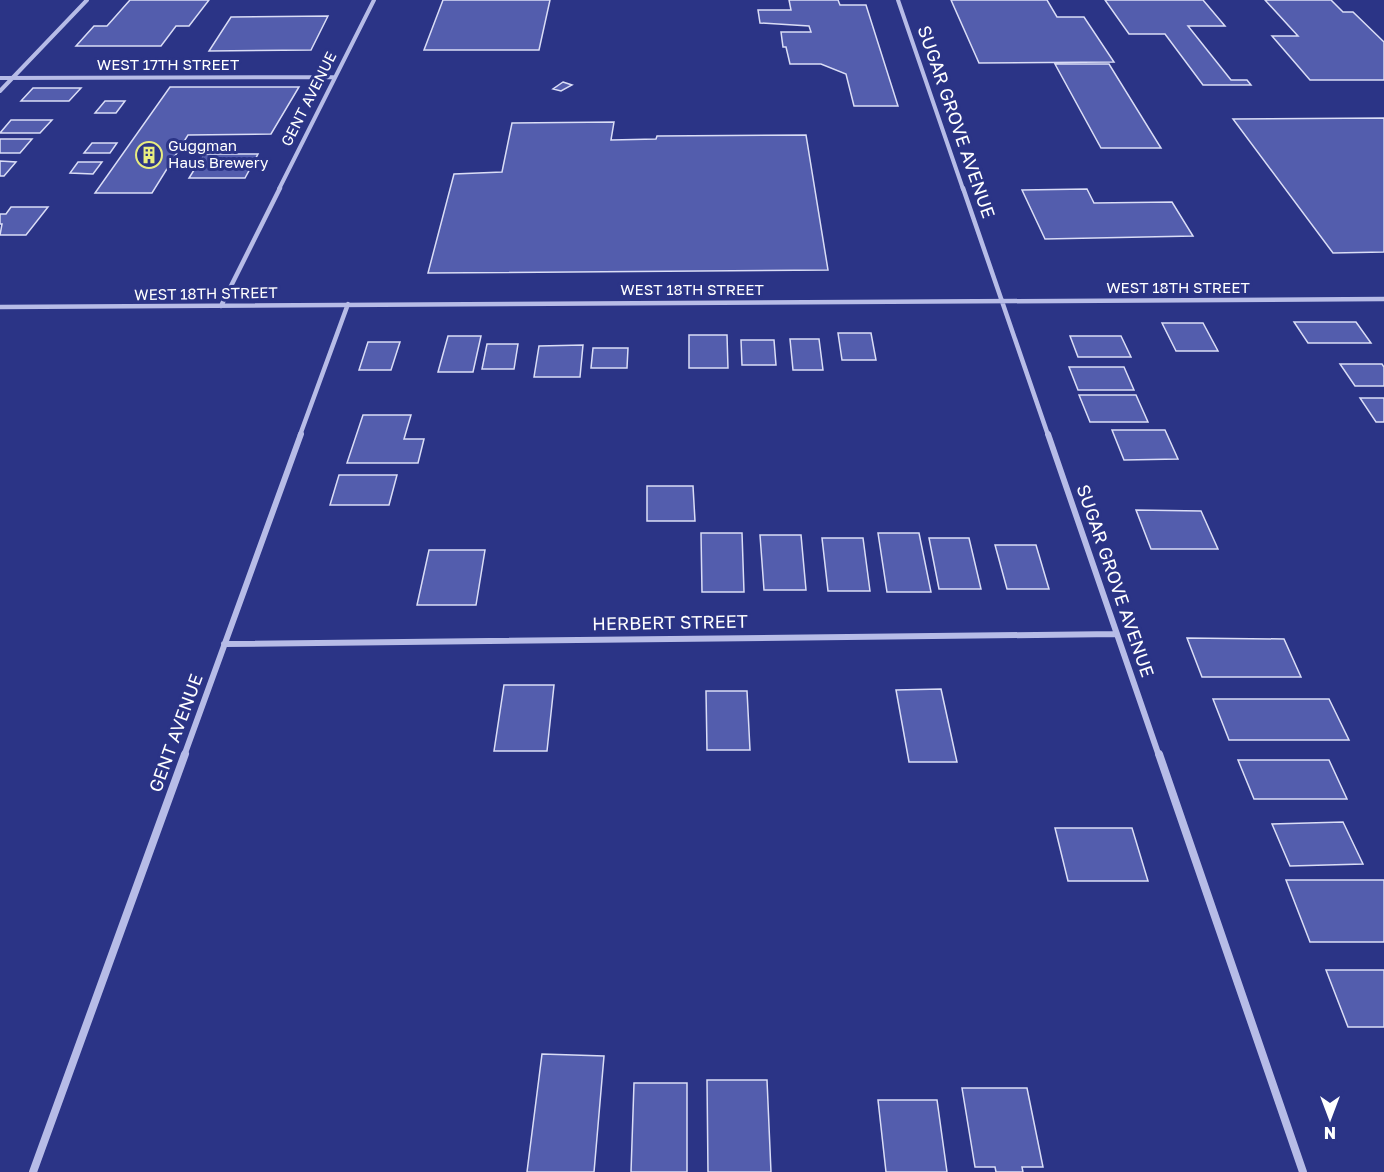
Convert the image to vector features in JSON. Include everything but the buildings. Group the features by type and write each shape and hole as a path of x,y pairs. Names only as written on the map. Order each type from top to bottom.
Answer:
{"street":[{"path":"0,91 87,0"},
{"name":"GENT AVENUE","path":"221,306 374,0"},
{"name":"SUGAR GROVE AVENUE","path":"898,0 1303,1172"},
{"name":"WEST 17TH STREET","path":"0,78 335,77"},
{"name":"WEST 18TH STREET","path":"0,307 1384,299"},
{"name":"GENT AVENUE","path":"33,1172 348,304"},
{"name":"HERBERT STREET","path":"224,644 1117,634"}],"place":[{"name":"Guggman Haus Brewery","path":"149,155"}]}
